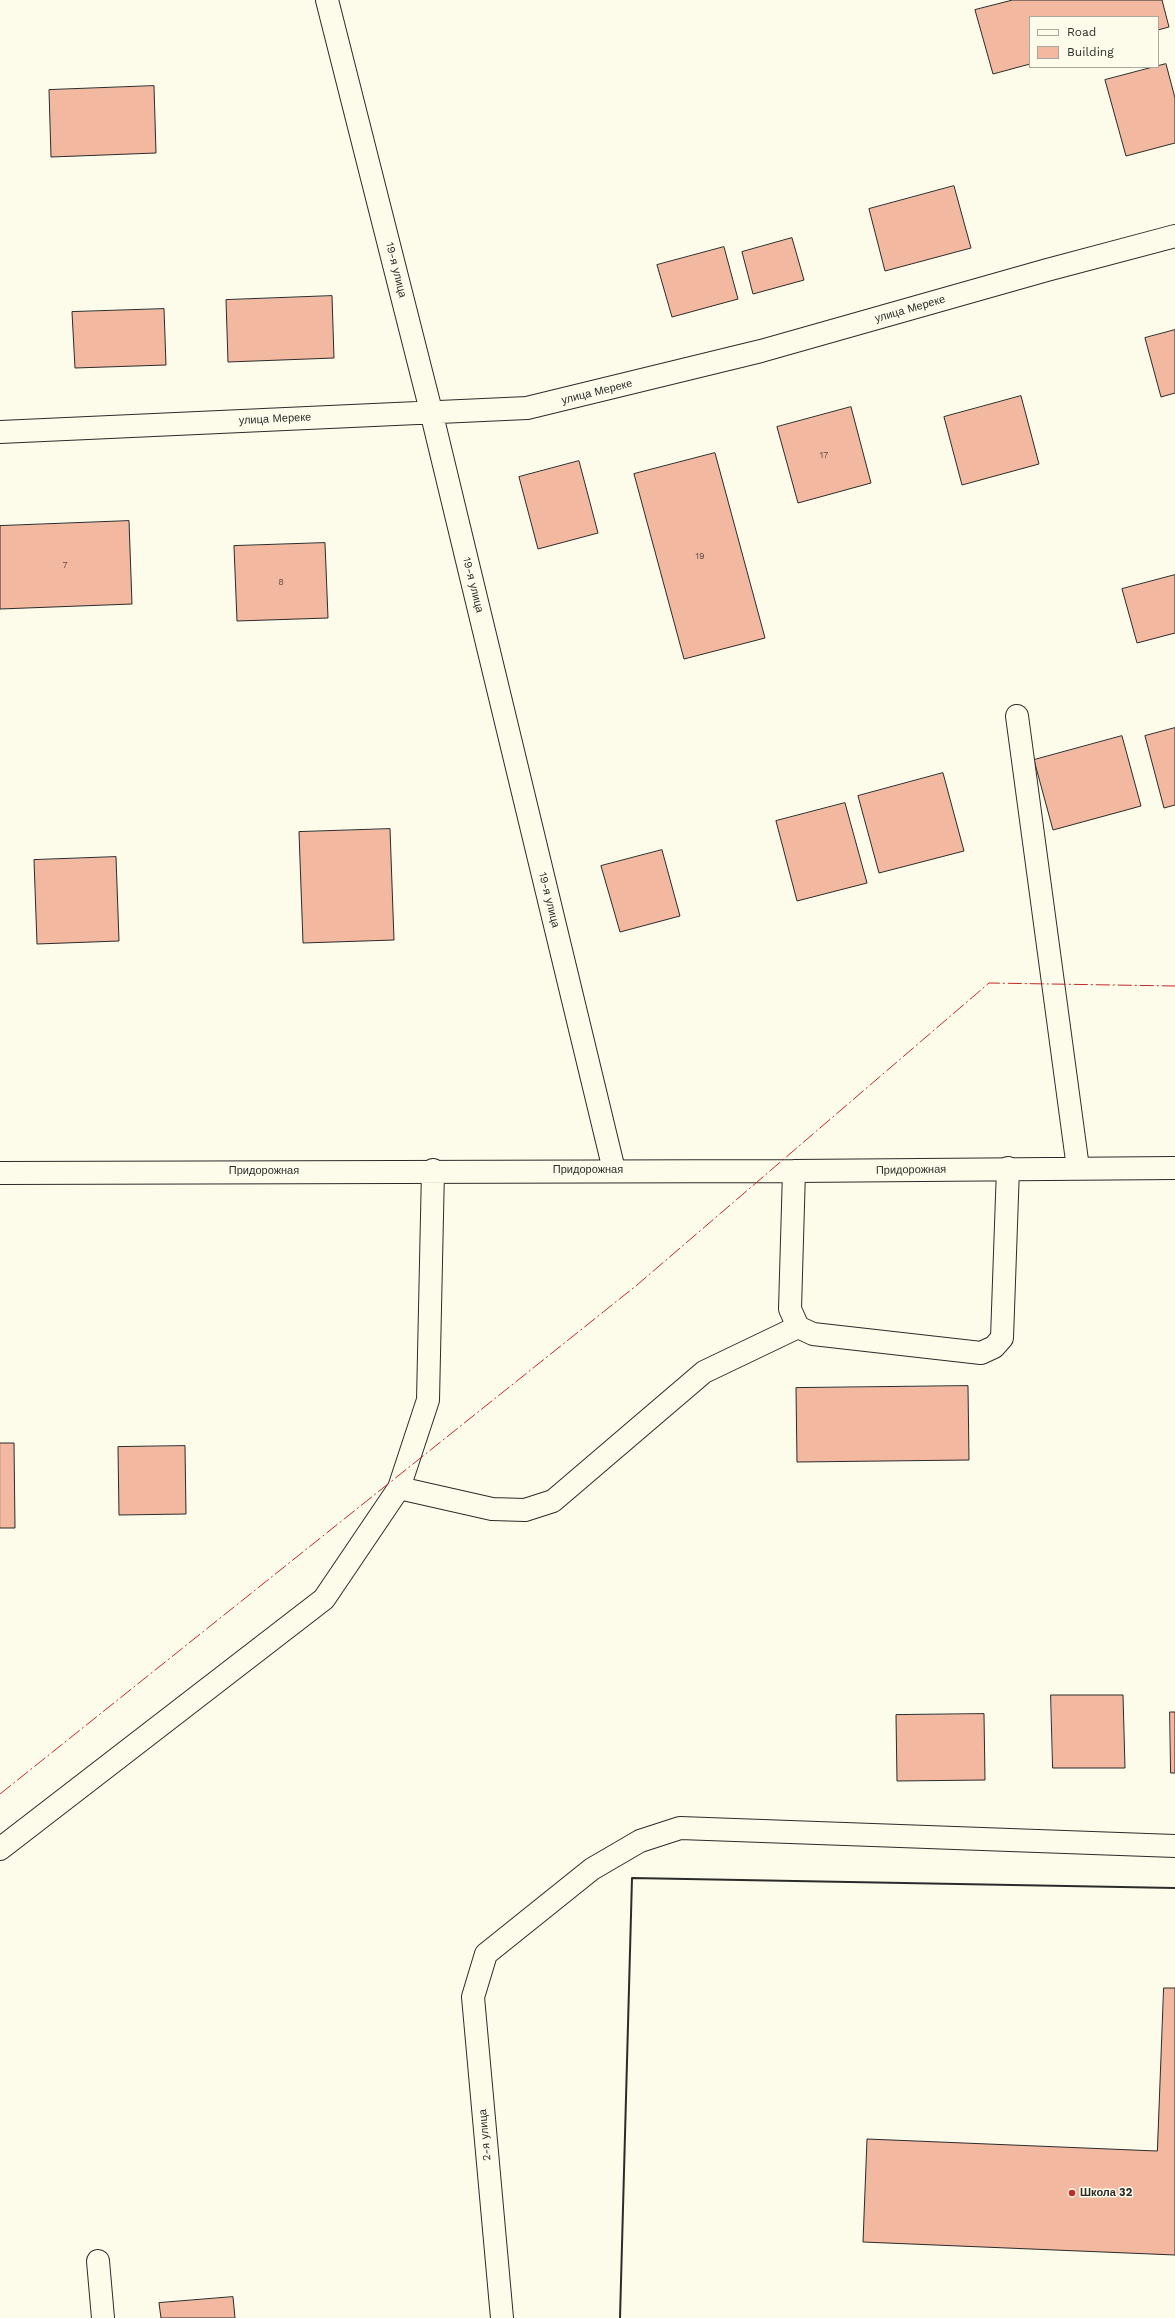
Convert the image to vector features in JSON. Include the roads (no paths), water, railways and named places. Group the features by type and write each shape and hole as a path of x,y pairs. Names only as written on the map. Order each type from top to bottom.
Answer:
{"street":[{"name":"19-я улица","path":"327,0 431,412 614,1170"},
{"name":"улица Мереке","path":"0,432 527,408 761,351 1047,270 1175,236"},
{"path":"1017,716 1078,1168"},
{"name":"Придорожная","path":"0,1173 433,1170 794,1171 1008,1168 1175,1168"},
{"path":"794,1171 790,1310 798,1327 813,1334 981,1353 994,1347 1002,1338 1008,1168"},
{"path":"0,1849 324,1599 399,1488 428,1400 433,1170"},
{"path":"399,1488 492,1509 525,1510 553,1501 704,1372 798,1327"},
{"name":"2-я улица","path":"502,2318 472,1997 486,1954 592,1869 640,1841 680,1828 1175,1846"},
{"path":"98,2261 103,2318"}],"place":[{"name":"Школа 32","path":"1072,2193"}]}
